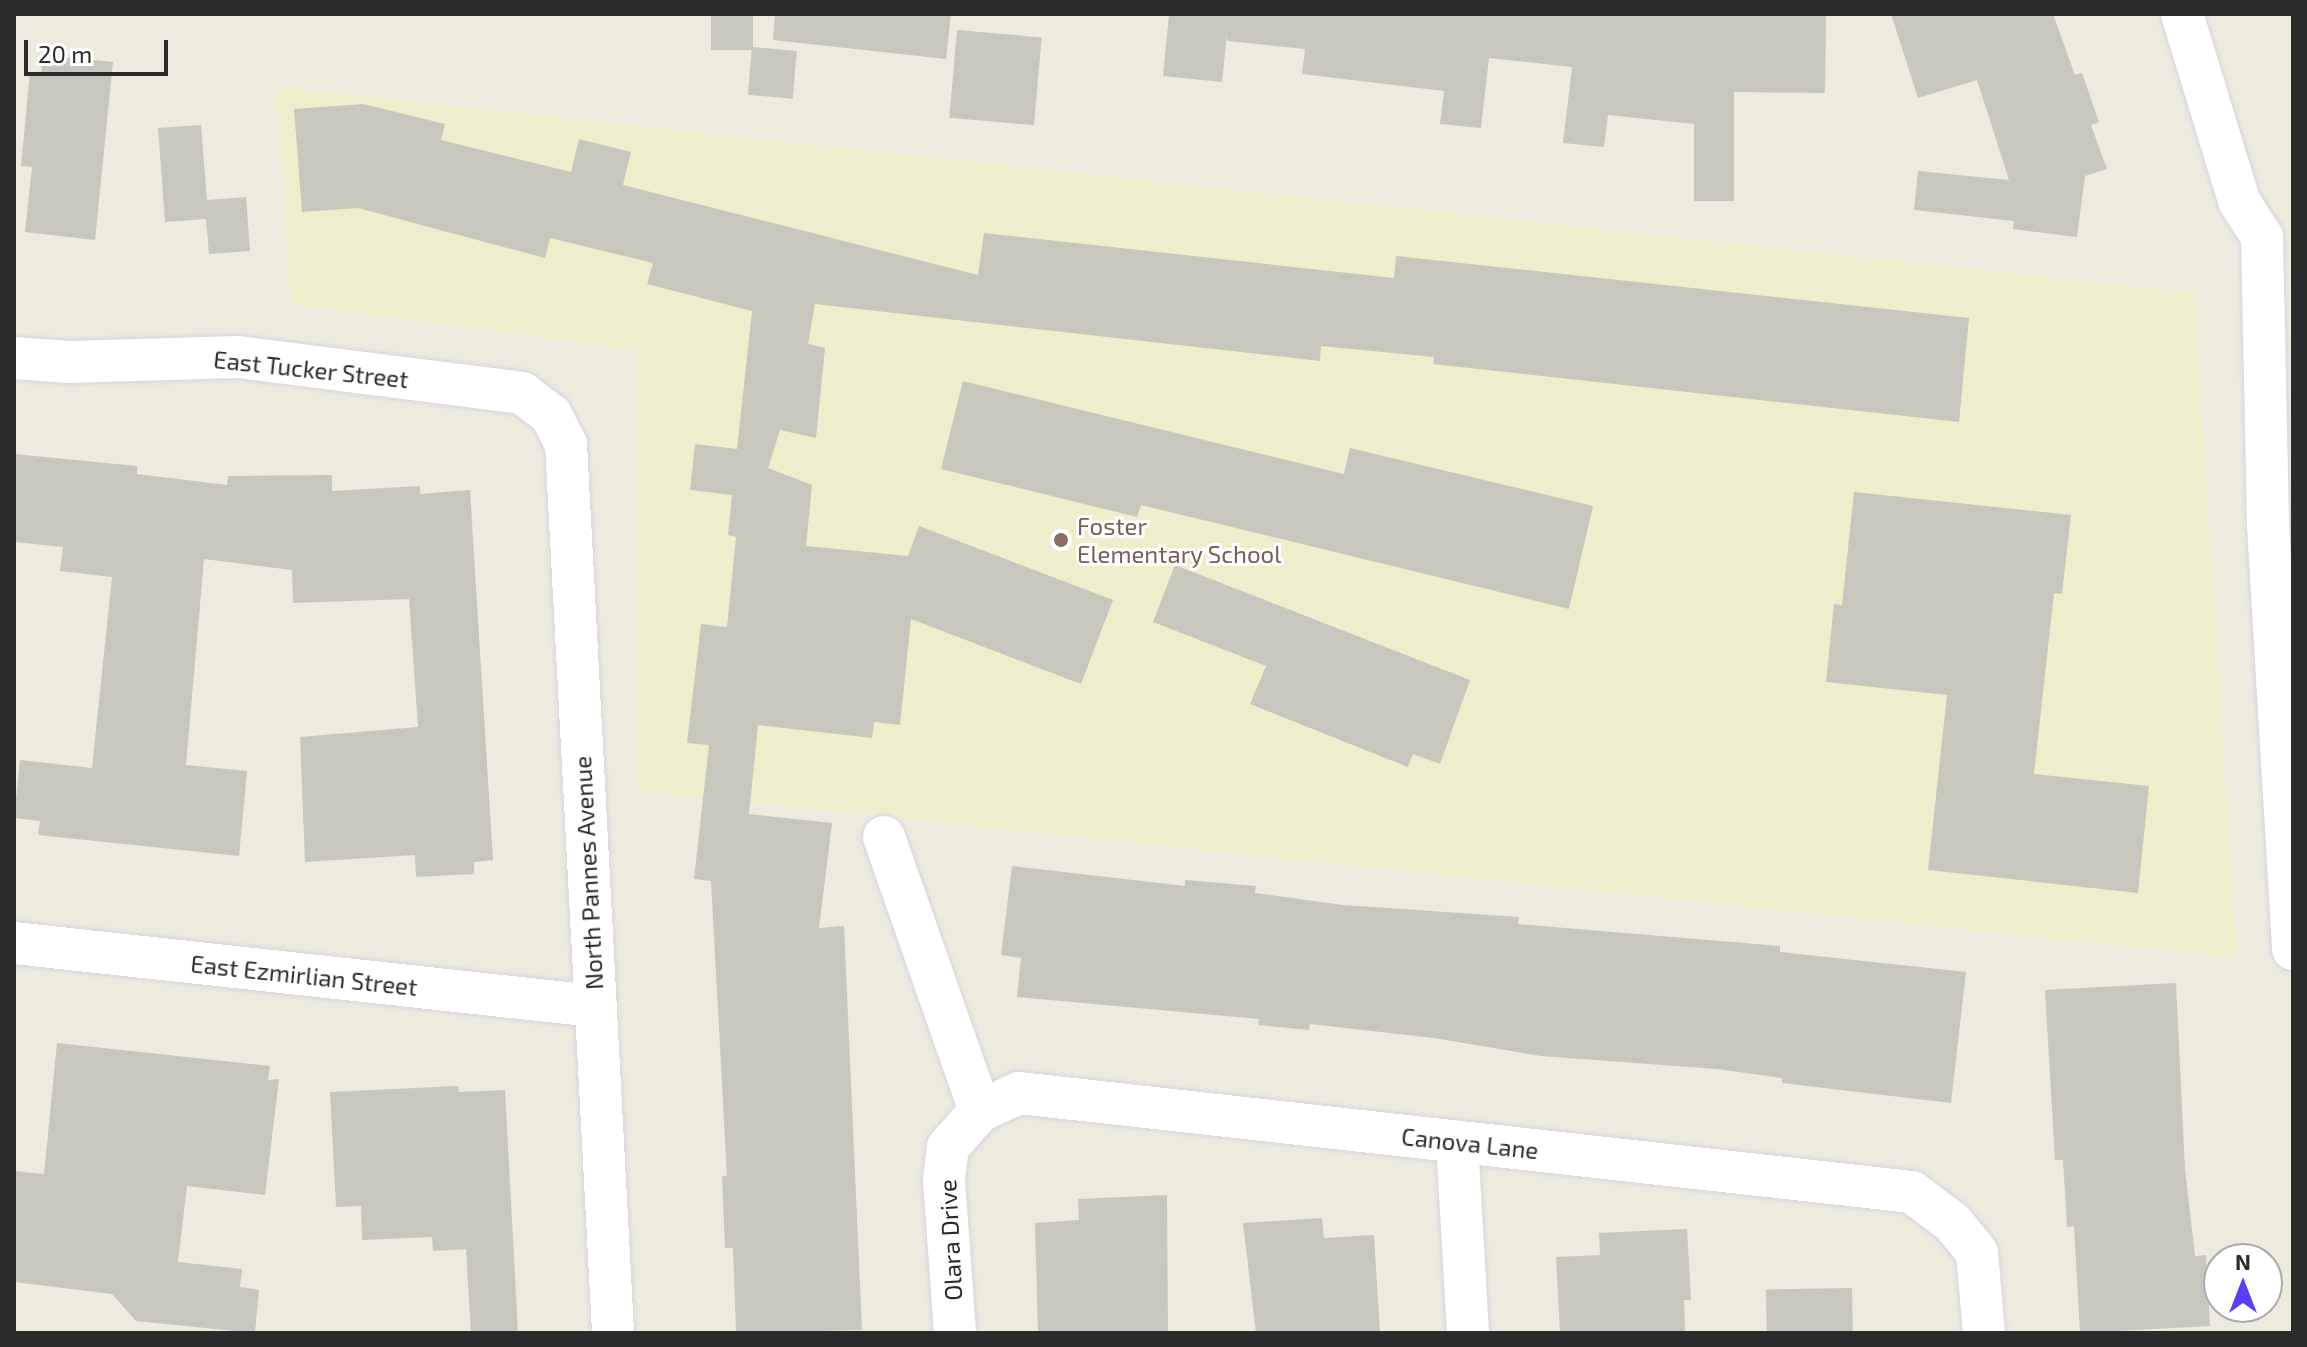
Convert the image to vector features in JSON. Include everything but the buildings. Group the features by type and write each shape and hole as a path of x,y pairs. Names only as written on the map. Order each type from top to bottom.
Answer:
{"street":[{"path":"2182,14 2239,201 2277,238 2277,321 2268,526 2293,949"},
{"name":"East Tucker Street","path":"14,358 238,357 522,393 551,415"},
{"name":"North Pannes Avenue","path":"551,415 566,444 613,1333"},
{"path":"2268,526 2293,471"},
{"path":"884,837 980,1111"},
{"name":"East Ezmirlian Street","path":"14,943 594,1006"},
{"name":"Canova Lane","path":"980,1111 1019,1093 1912,1192 1953,1223 1977,1253 1984,1333"},
{"name":"Olara Drive","path":"955,1333 944,1179 948,1147 980,1111"},
{"path":"1457,1142 1468,1333"}],"shaded area":[{"path":"276,87 2194,293 2237,958 637,791 637,350 291,304"}],"place":[{"name":"Foster Elementary School","path":"1061,540"}]}
